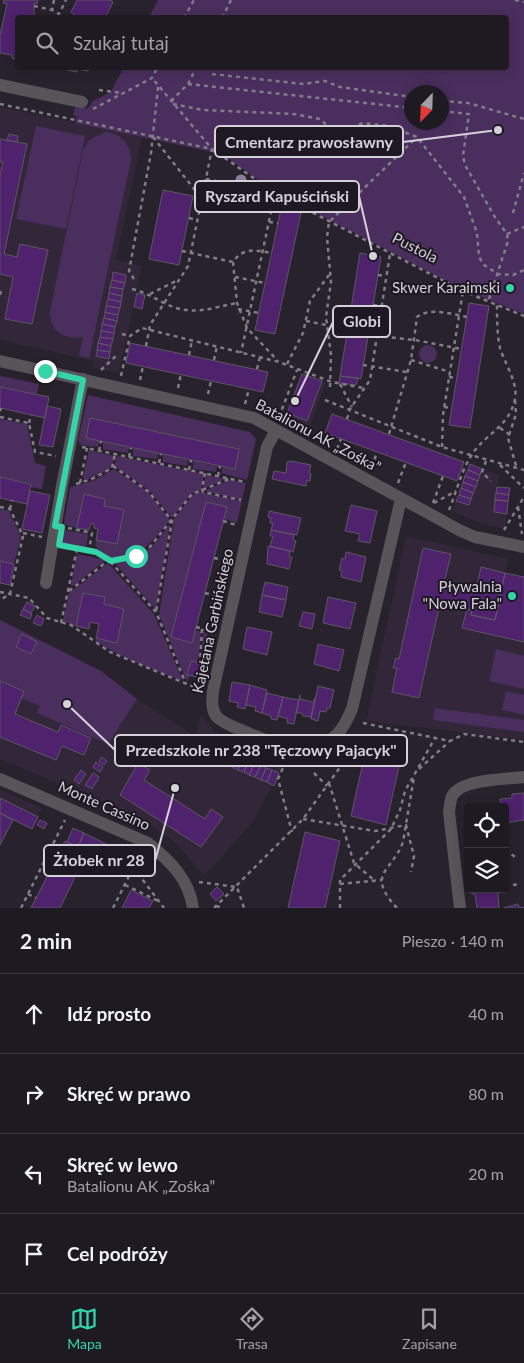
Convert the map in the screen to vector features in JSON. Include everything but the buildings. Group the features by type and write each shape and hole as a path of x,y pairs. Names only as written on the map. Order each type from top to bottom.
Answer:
{"street":[{"path":"0,85 85,109"},
{"name":"Batalionu AK „Zośka”","path":"0,361 237,413 277,424 401,499 460,531 475,537 523,541"},
{"path":"46,583 67,458 83,380"},
{"name":"Kajetana Garbińskiego","path":"277,424 267,447 213,691 212,705 217,717 270,743 303,747 318,745 333,738 344,726 352,709 401,499"},
{"path":"460,908 449,812 452,797 459,788 468,784 524,777"},
{"name":"Monte Cassino","path":"0,778 148,843 180,873 187,886 193,908"}],"path":[{"path":"52,10 54,0"},
{"path":"34,6 52,10 59,14 66,0"},
{"path":"186,15 194,0"},
{"path":"224,15 231,0"},
{"path":"516,0 524,2"},
{"path":"74,119 85,109 123,94 152,78 156,70"},
{"path":"172,102 188,84 195,70"},
{"path":"212,74 303,84 325,81 340,87 404,96"},
{"path":"146,346 149,329 188,266 212,148 152,78"},
{"path":"188,84 404,107"},
{"path":"134,279 129,270 149,168 158,87"},
{"path":"99,90 123,94"},
{"path":"172,102 203,110 294,114 320,119 330,128 341,131 363,122 388,126 417,137 464,197 477,233 479,257 484,265 497,274 513,274 524,270"},
{"path":"449,102 468,103 524,120"},
{"name":"Pustola","path":"0,104 212,148 275,193 463,291 524,316"},
{"path":"449,113 468,114 463,156 465,165 496,219 507,234 508,241 488,302"},
{"path":"153,136 164,153 202,199"},
{"path":"330,387 332,382 331,355 326,325 330,274 327,237 329,222 417,137"},
{"path":"513,213 524,173"},
{"path":"206,179 275,193 241,353"},
{"path":"189,218 197,220"},
{"path":"269,222 278,223"},
{"path":"507,234 524,227"},
{"path":"182,251 233,262"},
{"path":"233,262 245,251 271,253"},
{"path":"346,419 351,408 370,380 390,254"},
{"path":"233,262 238,309 246,328 279,362"},
{"path":"287,364 303,333 310,301 330,274"},
{"path":"378,275 387,276"},
{"path":"235,277 265,283"},
{"path":"150,294 179,279"},
{"path":"132,289 150,294 164,303 186,310 218,309 237,302"},
{"path":"0,295 1,290"},
{"path":"442,447 444,407 463,291"},
{"path":"373,305 382,306"},
{"path":"497,305 500,347 513,379 516,414 508,438 517,469"},
{"path":"238,309 259,313"},
{"path":"389,434 411,360 416,321 420,314 437,312 467,317"},
{"path":"306,321 326,325"},
{"path":"121,376 130,336 142,328 287,364 297,370 332,382 364,388"},
{"path":"122,334 130,336"},
{"path":"368,335 415,340 462,349"},
{"path":"189,355 192,340"},
{"path":"214,360 217,346"},
{"path":"100,371 118,354"},
{"path":"257,370 260,357"},
{"path":"411,360 450,372"},
{"path":"363,365 407,372"},
{"path":"140,380 143,366"},
{"path":"277,424 297,370"},
{"path":"178,388 181,374"},
{"path":"449,377 457,378"},
{"path":"208,394 211,381"},
{"path":"340,384 351,408"},
{"path":"246,404 249,389"},
{"path":"448,512 470,457 482,442 500,428 515,398"},
{"path":"325,400 351,408 414,436 470,457 524,470"},
{"path":"444,407 452,408"},
{"path":"31,415 29,423 35,452 67,458"},
{"path":"0,416 29,423"},
{"path":"500,428 510,435"},
{"path":"412,443 414,436"},
{"path":"336,451 341,439"},
{"path":"100,451 102,441"},
{"path":"70,444 249,482"},
{"path":"80,483 87,448"},
{"path":"129,457 131,448"},
{"path":"371,470 378,452"},
{"path":"454,458 456,452"},
{"path":"68,486 92,479 113,466 115,454"},
{"path":"159,463 161,454"},
{"path":"189,470 191,460"},
{"path":"486,461 482,472 492,481"},
{"path":"398,484 406,462"},
{"path":"499,464 524,488"},
{"path":"113,466 149,492 172,521 156,612"},
{"path":"218,476 220,466"},
{"path":"202,490 205,473"},
{"path":"443,476 433,504 457,490"},
{"path":"22,533 89,551 110,560 122,560 142,553 149,548 192,494 231,478"},
{"path":"202,490 245,501"},
{"path":"503,531 524,497"},
{"path":"0,600 10,594 24,536 10,509 12,500"},
{"path":"518,506 523,541"},
{"path":"0,507 10,509"},
{"path":"223,522 240,526"},
{"path":"55,526 92,533 89,551"},
{"path":"61,622 77,549"},
{"path":"214,558 232,562"},
{"path":"68,592 110,560"},
{"path":"110,560 156,612 186,684"},
{"path":"0,592 29,598 47,618 71,624 110,652 202,690"},
{"path":"205,593 222,597"},
{"path":"196,627 211,631"},
{"path":"202,629 200,662 208,664"},
{"path":"363,723 450,741"},
{"path":"416,771 450,741 464,734 524,742"},
{"path":"340,908 340,880 391,829 400,810 405,791 435,738"},
{"path":"215,907 238,887 292,832 353,749"},
{"path":"286,761 278,779 292,832"},
{"path":"314,773 327,786"},
{"path":"397,908 384,891 382,880 384,869 400,850 414,775"},
{"path":"329,783 356,864 376,880"},
{"path":"21,908 67,817"},
{"path":"303,819 375,831 406,825"},
{"path":"406,825 414,856 411,872"},
{"path":"509,853 518,859"},
{"path":"120,908 114,907 138,856"},
{"path":"47,857 55,861"},
{"path":"133,867 164,908"},
{"path":"340,884 382,880"},
{"path":"199,882 238,887"},
{"path":"509,885 520,884"},
{"path":"124,885 159,902"},
{"path":"238,887 244,908"},
{"path":"28,894 36,898"},
{"path":"215,907 222,908"}],"shaded area":[{"path":"158,0 524,0 524,314 462,289 274,191 222,154 75,123 77,116 73,116 75,107 88,108 93,101 111,92 122,70 509,70 509,15 150,15"},
{"path":"0,107 142,137 116,260 142,266 119,373 93,368 94,361 0,340"},
{"path":"36,126 85,136 66,229 16,219"},
{"path":"105,132 116,135 124,140 131,154 131,160 89,358 79,356 83,337 70,337 60,333 53,325 50,312 83,150 89,140"},
{"path":"428,345 434,348 437,354 434,360 428,363 422,360 419,354 422,348"},
{"path":"302,374 326,382 308,432 285,420"},
{"path":"0,376 39,384 37,394 0,387"},
{"path":"88,395 250,432 256,439 247,480 221,473 223,467 235,469 239,449 90,418 86,438 99,441 98,447 81,445 78,441"},
{"path":"0,419 27,424 35,463 46,466 42,489 30,487 31,483 0,477"},
{"path":"103,442 129,447 128,453 103,449"},
{"path":"133,448 158,453 157,459 133,456"},
{"path":"89,450 114,456 112,467 93,478 84,480 83,478"},
{"path":"163,454 188,460 187,466 163,462"},
{"path":"117,456 204,474 201,490 191,494 172,518 150,491 114,466"},
{"path":"193,461 217,466 216,472 193,469"},
{"path":"470,464 499,475 497,487 510,488 505,529 485,525 452,511"},
{"path":"114,469 148,492 170,520 146,547 126,559 115,559 105,555 95,545 96,540 117,544 124,510 104,506 105,499 84,494 77,528 65,525 64,523 70,487 93,481"},
{"path":"206,475 226,479 203,489"},
{"path":"230,480 246,483 242,500 204,491"},
{"path":"200,492 242,501 237,523 224,519 206,502 171,637 192,643 195,630 201,632 198,663 191,661 187,674 190,675 187,682 159,615 174,519 193,495"},
{"path":"0,509 9,511 21,536 14,564 0,561"},
{"path":"170,524 156,610 114,562 124,561 140,555 153,545"},
{"path":"65,530 88,534 86,549 63,544 61,542"},
{"path":"406,536 508,559 492,635 524,642 524,740 366,721"},
{"path":"77,554 106,560 71,586"},
{"path":"108,563 154,614 183,681 127,658 95,640 96,638 117,642 124,609 104,604 105,597 83,593 76,626 63,621 69,593"},
{"path":"0,620 101,671 137,699 195,736 201,714 215,732 284,763 253,821 216,864 203,875 176,843 140,818 0,759"},
{"path":"0,620 101,671 137,699 108,744 37,713 40,706 21,698 24,690 0,681"},
{"path":"203,632 207,633 210,643 206,663 202,659"},
{"path":"496,649 524,656 524,689 489,681"},
{"path":"506,691 524,695 524,715 502,710"},
{"path":"435,708 524,720 524,732 433,720"},
{"path":"0,790 42,808 32,829 0,813"}],"place":[{"name":"Cmentarz prawosławny","path":"498,130"},
{"name":"Ryszard Kapuściński","path":"373,256"},
{"name":"Skwer Karaimski","path":"510,288"},
{"name":"Globi","path":"295,401"},
{"name":"Pływalnia \"Nowa Fala\"","path":"512,596"},
{"name":"Przedszkole nr 238 \"Tęczowy Pajacyk\"","path":"67,704"},
{"name":"Żłobek nr 28","path":"175,788"}],"route":[{"path":"45,371 83,380 55,526 62,527 59,545 96,552 111,561 136,556"}]}
